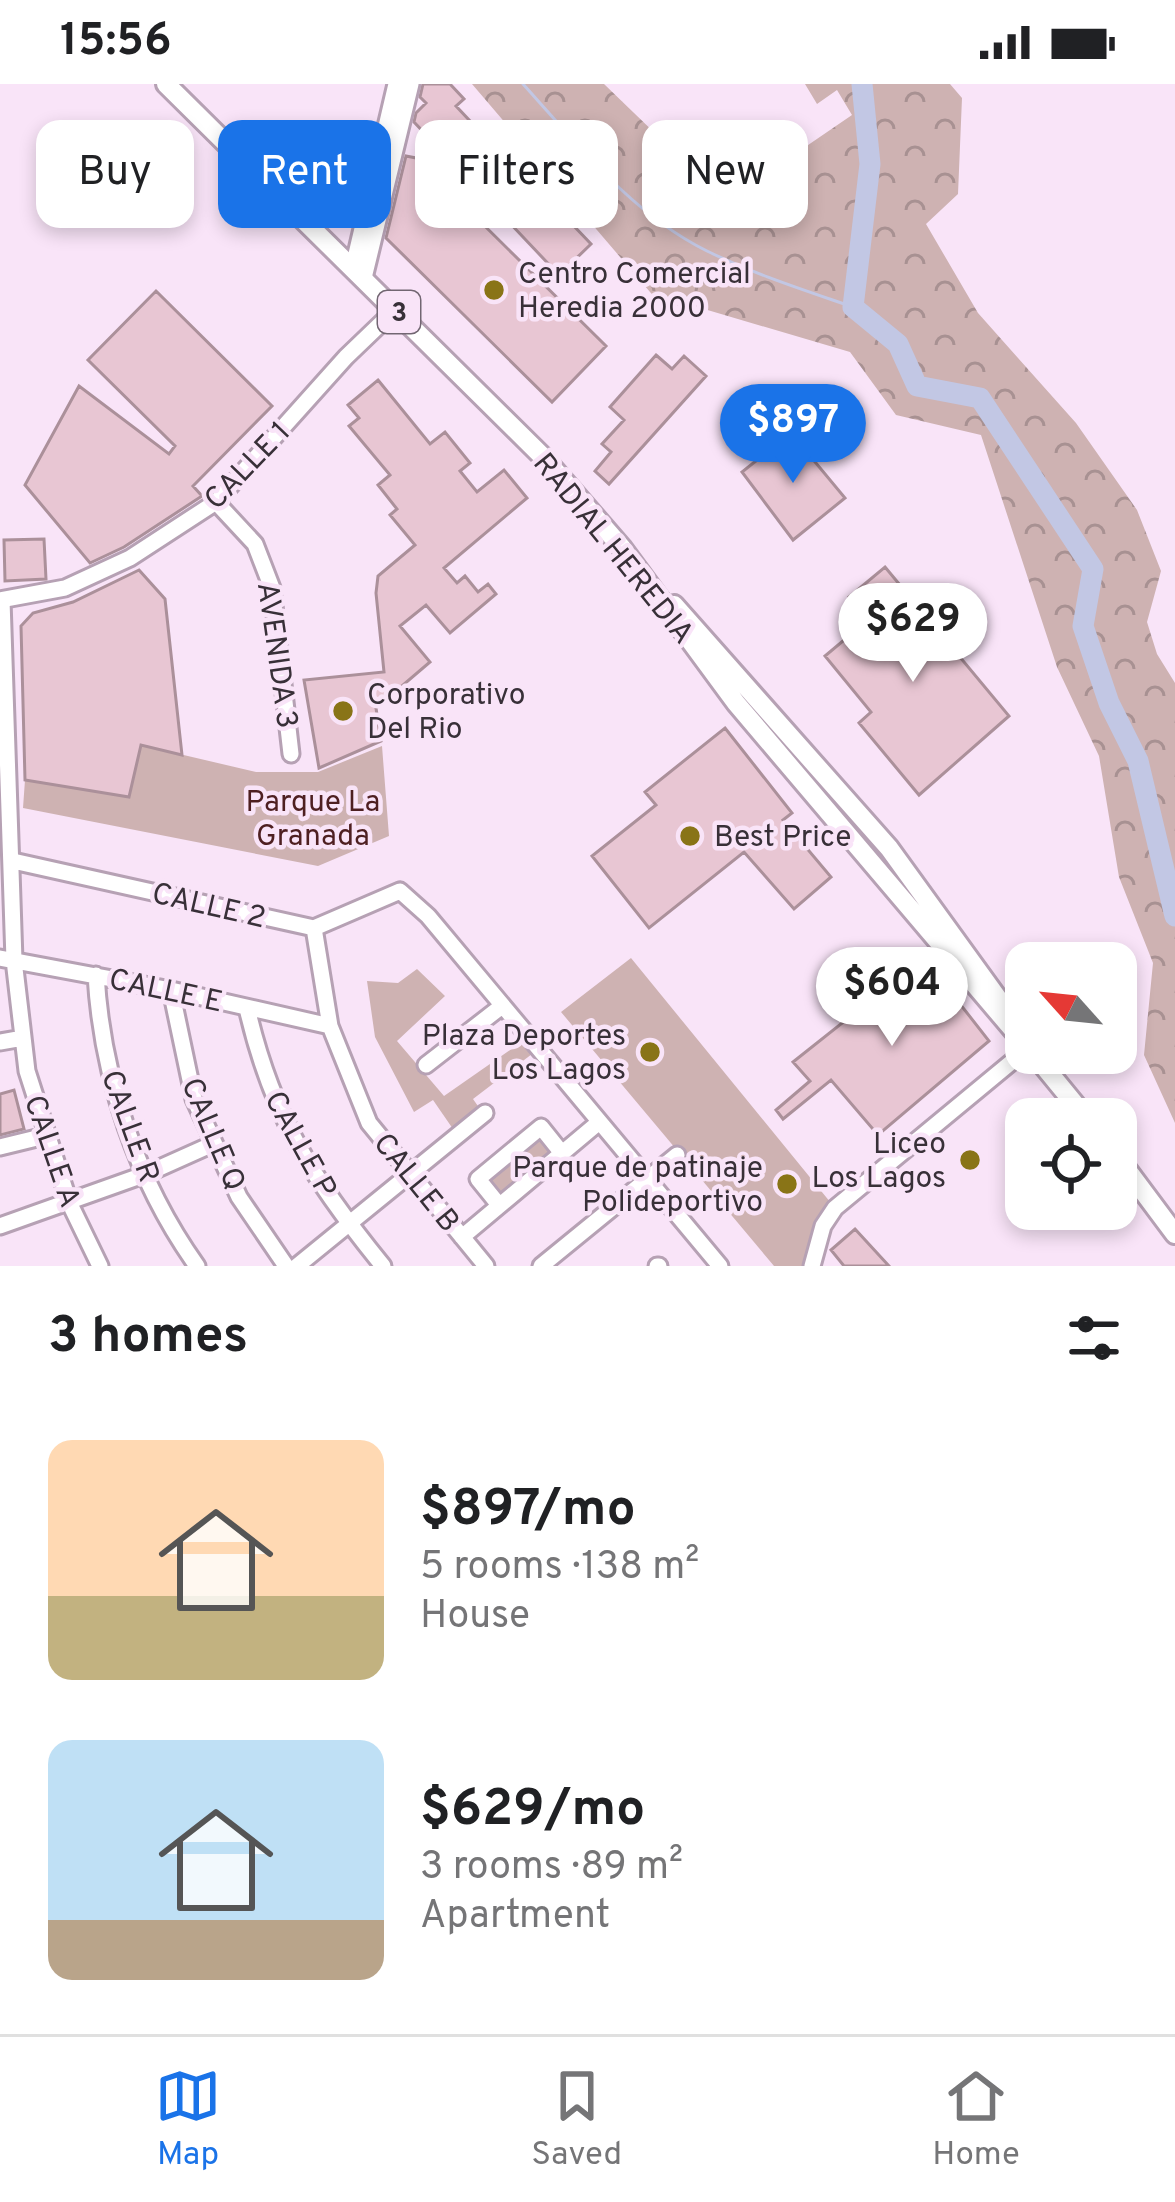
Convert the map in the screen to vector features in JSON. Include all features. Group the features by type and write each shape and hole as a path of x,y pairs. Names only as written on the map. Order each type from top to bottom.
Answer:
{"main road":[{"name":"RADIAL HEREDIA","path":"166,84 543,457 622,548 736,703 1005,1025"},
{"path":"622,548 889,848 1005,1014"},
{"path":"736,703 810,771 870,843 889,848"},
{"path":"889,848 893,872 966,965 1005,1024"},
{"name":"RADIAL HEREDIA","path":"1050,1074 1070,1098"},
{"path":"1137,1183 1175,1234"}],"street":[{"path":"359,272 396,84"},
{"path":"359,272 411,84"},
{"name":"CALLE 1","path":"1,600 65,588 98,573 169,535 216,502 346,357 396,309"},
{"name":"AVENIDA 3","path":"216,502 255,544 272,588 291,754"},
{"name":"CALLE A","path":"1,600 13,861 7,959 27,1071 45,1136 69,1202 100,1266"},
{"name":"CALLE 2","path":"13,861 314,928"},
{"path":"314,928 400,891 428,916 714,1264"},
{"name":"CALLE B","path":"314,928 330,1026 369,1123 486,1266"},
{"name":"CALLE E","path":"7,959 330,1026"},
{"name":"CALLE R","path":"96,975 109,1069 124,1122 146,1174 197,1266"},
{"name":"CALLE Q","path":"171,990 194,1100 239,1197 286,1266"},
{"path":"426,1065 502,1006"},
{"name":"CALLE P","path":"247,1007 268,1085 308,1169 383,1266"},
{"path":"0,1042 23,1038"},
{"path":"812,1266 823,1226 835,1208 1005,1066"},
{"path":"297,1266 485,1113"},
{"path":"462,1237 598,1123"},
{"path":"499,1205 478,1179 541,1127 562,1152"},
{"path":"0,1148 45,1136"},
{"path":"0,1226 146,1174 213,1144"},
{"path":"541,1266 676,1155"}],"green space":[{"path":"472,84 604,84 642,121 642,228 808,228 808,145 852,115 837,90 817,104 805,84 950,84 962,98 958,194 926,224 978,313 1076,423 1137,510 1161,571 1147,622 1157,654 1175,683 1175,1123 1144,1055 1153,963 1119,877 1099,756 1057,667 981,435 896,415 850,352 694,306 662,306 595,228 618,228 618,120 503,120"},
{"name":"Parque La Granada","path":"141,745 256,772 318,772 382,746 389,836 318,866 23,808 25,780 129,796"},
{"path":"631,958 835,1208 812,1266 774,1266 561,1012"},
{"path":"417,969 445,996 397,1041 444,1096 523,1041 532,1054 473,1099 480,1109 453,1129 433,1100 414,1112 375,1037 367,981 398,983"},
{"path":"541,1133 559,1154 499,1205 480,1180"}],"building":[{"path":"423,84 450,84 464,99 456,106 469,120 415,123 414,122 416,113 426,103 420,97"},
{"name":"Centro Comercial Heredia 2000","path":"406,156 415,158 415,228 487,228 606,346 552,402 386,238"},
{"path":"514,228 576,228 591,244 559,275"},
{"path":"156,291 272,406 193,486 202,496 124,547 90,563 25,485 79,386 169,454 175,446 88,360"},
{"path":"656,355 672,369 684,356 706,376 609,484 595,471 611,452 602,444 624,420 610,407"},
{"path":"378,380 430,444 445,432 470,463 460,471 477,492 504,470 527,498 444,568 457,583 465,576 478,592 488,584 496,594 450,633 426,605 400,626 430,662 376,708 381,741 319,768 304,680 384,672 378,576 415,545 390,515 397,509 378,485 390,475 349,426 359,418 348,405"},
{"path":"791,433 845,498 793,540 742,472"},
{"path":"44,539 46,579 5,581 4,540"},
{"path":"885,567 1009,716 919,795 859,723 871,712 825,656 868,620 849,597"},
{"path":"139,570 165,599 182,755 141,745 129,797 25,780 21,626 33,613 73,602"},
{"name":"Best Price","path":"725,728 792,813 783,820 831,877 794,909 744,852 649,928 592,856 656,805 645,792"},
{"path":"924,958 989,1041 878,1135 831,1080 783,1119 776,1110 810,1081 793,1062"},
{"path":"14,1090 24,1129 0,1135 0,1094"},
{"path":"855,1229 889,1266 844,1266 831,1250"}],"waterway":[{"path":"523,84 630,198 680,236 743,267 853,307"},
{"path":"862,84 870,164 853,307 898,344 917,386 980,398 1093,569 1083,626 1109,703 1138,761 1175,916"}],"place":[{"name":"Centro Comercial Heredia 2000","path":"494,290"},
{"name":"Corporativo Del Rio","path":"343,711"},
{"name":"Best Price","path":"690,836"},
{"name":"Plaza Deportes Los Lagos","path":"650,1052"},
{"name":"Liceo Los Lagos","path":"970,1160"},
{"name":"Parque de patinaje Polideportivo","path":"787,1184"}]}
